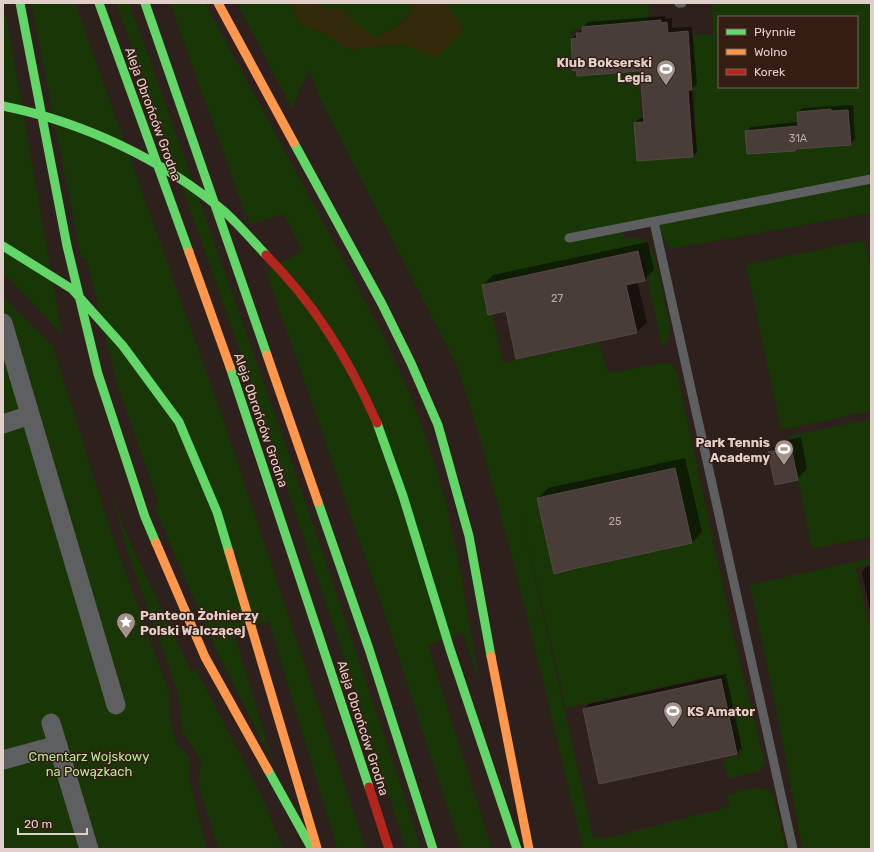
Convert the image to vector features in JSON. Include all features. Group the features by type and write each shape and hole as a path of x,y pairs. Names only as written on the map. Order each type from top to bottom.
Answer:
{"main road":[{"path":"20,3 68,253 98,374 145,517 205,658 312,849"},
{"name":"Aleja Obrońców Grodna","path":"99,3 232,373 389,849"},
{"name":"Aleja Obrońców Grodna","path":"145,3 369,649 433,849"},
{"path":"218,3 382,304 411,363 438,425 468,536 506,744 529,849"},
{"path":"3,106 45,116 89,132 133,153 224,211 280,267 320,318 352,371 377,422 400,487 447,639 517,849"},
{"path":"3,246 72,289 123,346 179,422 217,512 317,849"}],"street":[{"path":"3,323 116,705"},
{"path":"3,424 30,415"},
{"path":"51,723 89,849"},
{"path":"3,760 58,745"}],"lane":[{"path":"569,238 871,179"},
{"path":"654,222 793,849"}],"green space":[{"path":"31,3 75,3 224,422 366,849 337,849 269,621 234,633 273,762 214,646 154,506 159,505 116,380 86,258 81,258"},
{"path":"116,3 129,3 152,66 289,454 402,788 421,849 406,849 337,636 265,424 192,213"},
{"path":"170,3 205,3 347,266 386,341 410,394 428,443 446,501 459,563 480,685 463,632 428,646 492,849 461,849 380,600 266,271 302,251 284,214 249,225"},
{"path":"237,3 292,3 299,24 330,36 341,46 350,49 403,44 414,49 464,31 445,3 651,3 649,7 648,26 572,29 574,75 639,72 643,159 696,157 692,34 713,35 712,3 871,3 871,213 670,249 657,228 649,222 622,225 625,239 641,238 649,245 655,257 670,327 668,340 662,347 641,250 486,284 503,363 599,342 608,373 670,362 677,373 733,634 765,763 759,771 730,778 726,774 723,759 740,755 722,674 566,708 521,515 593,837 607,838 729,807 727,795 746,789 758,788 764,789 774,797 786,849 583,849 515,568 469,402 454,360 319,97 309,69 292,109"},
{"path":"317,3 412,3 411,9 404,20 375,38 354,23 344,10 327,10"},
{"path":"6,14 62,335 10,279 3,277 3,16"},
{"path":"864,240 871,272 871,411 781,430 746,265"},
{"name":"Cmentarz Wojskowy na Powązkach","path":"3,297 53,346 111,532 169,692 169,716 177,745 189,756 189,779 207,849 3,849"},
{"path":"871,419 871,537 812,549 789,436"},
{"path":"109,486 129,540 191,671 196,669 263,799 283,849 219,849 198,784 201,760 182,732 178,693 128,553"},
{"path":"871,558 871,564 856,568 871,636 871,849 802,849 783,743 750,585"}],"sand":[{"path":"292,3 317,3 327,10 336,8 343,10 359,27 375,38 399,25 409,15 412,3 445,3 464,31 434,58 403,44 350,49 341,46 330,36 299,24"}],"building":[{"name":"Klub Bokserski Legia","path":"661,20 661,23 667,22 668,33 688,31 692,90 688,90 693,157 637,161 634,123 644,122 640,71 577,76 576,70 573,71 571,39 577,38 576,33 582,33 582,27"},
{"path":"831,109 831,111 848,110 851,145 747,154 745,131 798,126 797,112"},
{"path":"638,251 645,281 626,285 637,333 516,359 506,311 488,315 482,285"},
{"path":"791,447 798,480 775,485 768,452"},
{"path":"675,468 692,543 554,574 537,498"},
{"path":"721,679 737,754 599,784 583,709"}],"traffic: fast":[{"path":"20,3 67,246 98,374 145,517 156,543"},
{"path":"99,3 189,252"},
{"path":"145,3 267,355"},
{"path":"3,106 63,122 92,133 149,160 176,176 226,213 266,255"},
{"path":"294,143 382,304 411,363 438,425 469,536 491,656"},
{"path":"3,246 72,289 123,346 179,422 217,512 229,552"},
{"path":"230,367 369,787"},
{"path":"377,423 403,496 450,649 517,849"},
{"path":"318,502 369,649 433,849"},
{"path":"268,770 312,849"}],"traffic: slow":[{"path":"218,3 294,143"},
{"path":"189,252 230,367"},
{"path":"267,355 318,502"},
{"path":"156,543 205,657 268,770"},
{"path":"229,552 317,848"},
{"path":"491,656 529,849"}],"traffic: jam":[{"path":"266,255 300,293 343,355 377,423"},
{"path":"369,787 389,849"}],"place":[{"name":"Klub Bokserski Legia","path":"666,86"},
{"name":"Park Tennis Academy","path":"784,466"},
{"name":"Panteon Żołnierzy Polski Walczącej","path":"126,639"},
{"name":"KS Amator","path":"673,728"}]}
